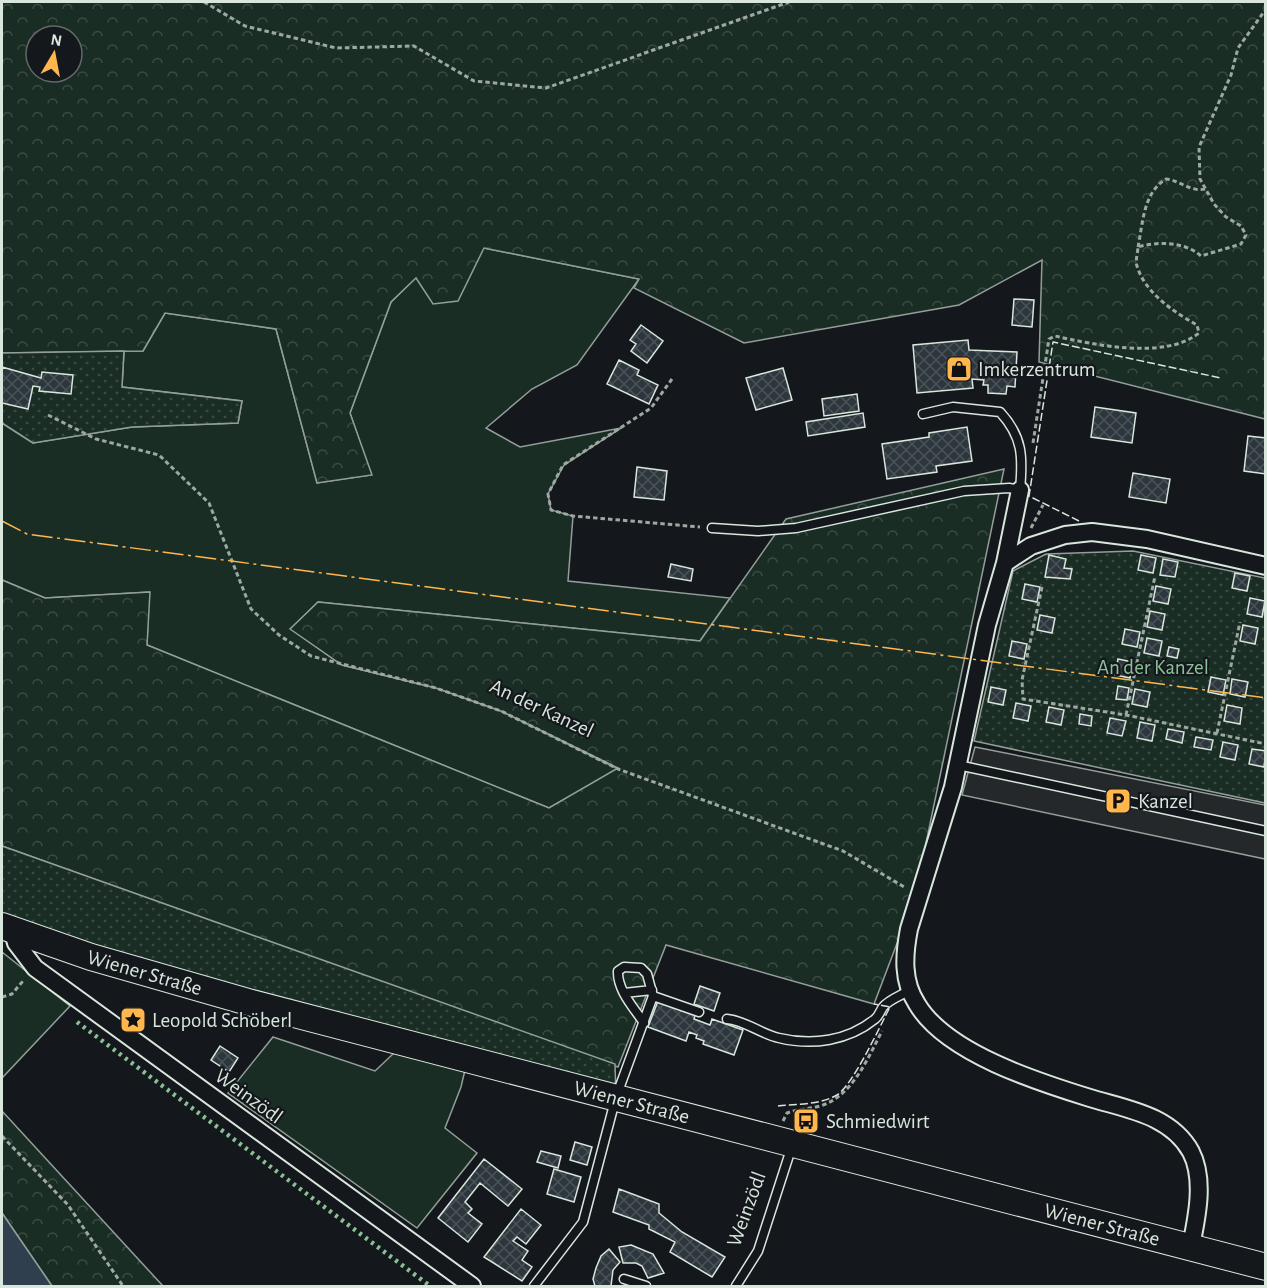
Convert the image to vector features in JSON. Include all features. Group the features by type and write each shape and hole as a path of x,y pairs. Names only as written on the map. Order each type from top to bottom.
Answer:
{"main road":[{"name":"Wiener Straße","path":"7,929 248,1002 616,1097 788,1132 1266,1267"}],"street":[{"path":"1020,490 1005,563 987,625 945,819 909,929 905,972 910,990 926,1016 964,1046 990,1061 1042,1083 1158,1120 1172,1128 1192,1153 1196,1167 1199,1186 1191,1246"},
{"path":"1005,563 1031,546 1065,535 1092,532 1147,539 1266,566"},
{"name":"Weinzödl","path":"7,929 35,968 472,1287"}],"lane":[{"path":"712,528 758,531 796,528 964,491 1009,488 1020,490 1022,468 1016,429 1000,412 953,407 923,414"},
{"path":"958,765 1266,831"},
{"path":"534,1287 583,1222 616,1097 644,1023 653,993 647,974 641,968 632,966 618,971 617,979 644,1023"},
{"path":"727,1019 735,1019 755,1031 796,1042 832,1040 848,1037 878,1017 884,1006 910,990"},
{"path":"624,993 653,993 699,1012"},
{"name":"Weinzödl","path":"736,1287 758,1251 788,1132"},
{"path":"624,1279 646,1287"}],"path":[{"path":"204,2 245,26 336,48 414,46 474,81 546,88 789,2"},
{"path":"1138,247 1147,244 1174,245 1192,248 1201,256 1241,244 1246,235 1241,226 1226,218 1200,179 1199,147 1231,75 1238,48 1266,9"},
{"path":"1032,454 1049,339 1055,336 1104,346 1158,347 1187,342 1199,333 1197,325 1170,310 1148,285 1136,264 1151,192 1158,184 1166,179 1194,191 1206,189"},
{"path":"672,379 651,408 564,465 548,494 551,510 573,516 712,528"},
{"name":"An der Kanzel","path":"48,415 96,439 159,455 209,503 252,609 279,635 311,656 436,688 501,711 618,769 843,851 921,896"},
{"path":"1126,714 1155,576"},
{"path":"1042,586 1022,680 1023,699 1126,714 1266,744"},
{"path":"1217,733 1240,622"},
{"path":"2,997 12,994 35,968"},
{"path":"788,1132 787,1113 820,1106 841,1096 868,1058 884,1026"},
{"path":"2,1136 69,1205 123,1287"}],"green space":[{"path":"2,2 1265,2 1265,419 1039,362 1042,260 959,305 744,343 634,288 639,279 484,248 458,301 433,304 416,278 391,302 350,413 372,475 317,483 276,329 165,313 143,351 2,353"},
{"path":"484,248 639,279 577,365 532,389 486,428 520,447 621,428 564,465 548,494 551,510 573,516 568,581 730,598 700,641 318,602 291,629 342,665 436,688 501,711 618,769 549,808 147,645 149,592 45,598 2,580 2,423 33,443 132,427 238,423 242,401 122,387 124,351 143,351 165,313 276,329 317,483 371,475 350,413 391,302 416,277"},
{"path":"124,351 122,387 242,401 238,423 132,427 33,443 2,423 2,353"},
{"path":"1004,469 915,896 874,1004 666,945 618,1067 2,846 2,580 45,598 150,592 147,645 549,808 618,768 501,711 436,688 342,665 290,629 318,602 700,641 786,519"},
{"name":"An der Kanzel","path":"1133,551 1265,578 1265,803 974,741 1013,571 1046,554"},
{"path":"2,846 615,1064 616,1097 2,922"},
{"path":"2,952 70,1006 2,1078"},
{"path":"273,1037 375,1071 394,1053 465,1070 445,1128 477,1153 417,1228 228,1093"},
{"path":"2,1111 163,1286 52,1286 2,1213"}],"shaded area":[{"name":"Kanzel","path":"975,747 1265,805 1265,859 962,795"}],"water":[{"path":"2,1213 52,1286 2,1286"}],"building":[{"path":"1014,299 1034,300 1032,327 1012,325"},
{"path":"641,325 663,341 647,363 631,351 636,344 630,340"},
{"path":"968,340 969,350 1017,352 1015,387 1007,386 1006,394 988,393 988,385 983,385 984,380 972,379 973,388 917,393 913,345"},
{"path":"619,360 639,370 637,375 658,385 649,404 607,384"},
{"path":"2,367 41,378 42,372 73,375 71,394 39,391 40,387 33,386 28,409 2,403"},
{"path":"783,368 792,400 756,410 746,378"},
{"path":"857,394 859,411 824,416 822,399"},
{"path":"1095,407 1136,413 1132,443 1091,437"},
{"path":"863,413 865,427 808,436 806,422"},
{"path":"967,427 972,461 936,466 937,472 887,479 882,444 929,437 929,433"},
{"path":"1248,436 1266,438 1266,474 1244,471"},
{"path":"637,467 667,471 664,500 634,497"},
{"path":"1133,473 1170,479 1166,503 1129,497"},
{"path":"1049,555 1066,559 1064,568 1072,569 1070,579 1045,577"},
{"path":"1141,555 1156,558 1153,573 1138,570"},
{"path":"1163,559 1178,562 1175,577 1160,575"},
{"path":"671,564 693,569 691,581 668,577"},
{"path":"1235,573 1250,576 1247,591 1232,588"},
{"path":"1025,584 1040,587 1037,602 1022,599"},
{"path":"1156,586 1171,589 1168,604 1153,601"},
{"path":"1250,598 1265,601 1262,617 1247,614"},
{"path":"1150,611 1165,614 1162,630 1147,627"},
{"path":"1040,615 1055,618 1052,633 1037,630"},
{"path":"1243,625 1258,628 1255,644 1240,641"},
{"path":"1125,629 1140,632 1137,647 1122,644"},
{"path":"1147,638 1162,641 1159,656 1144,653"},
{"path":"1012,641 1027,644 1024,659 1009,656"},
{"path":"1169,647 1179,649 1177,658 1167,656"},
{"path":"1118,659 1133,662 1130,678 1115,675"},
{"path":"1211,677 1226,680 1223,695 1208,692"},
{"path":"1232,679 1248,682 1245,697 1230,694"},
{"path":"1118,686 1129,688 1127,700 1116,699"},
{"path":"991,687 1006,690 1003,705 988,702"},
{"path":"1135,689 1150,692 1147,707 1132,704"},
{"path":"1016,703 1031,706 1028,721 1013,718"},
{"path":"1227,705 1242,708 1240,724 1224,721"},
{"path":"1049,707 1064,710 1061,725 1046,722"},
{"path":"1080,714 1092,716 1091,726 1079,724"},
{"path":"1110,718 1126,721 1122,736 1107,733"},
{"path":"1140,722 1155,725 1152,741 1137,738"},
{"path":"1168,729 1184,732 1182,743 1166,739"},
{"path":"1196,737 1213,740 1211,750 1194,747"},
{"path":"1223,742 1238,745 1235,760 1220,757"},
{"path":"1252,749 1266,751 1264,767 1249,764"},
{"path":"700,986 720,993 714,1011 694,1004"},
{"path":"658,1001 695,1015 694,1019 710,1025 712,1019 743,1030 734,1055 703,1044 704,1041 696,1038 697,1035 689,1032 686,1041 648,1027"},
{"path":"220,1046 238,1058 229,1072 211,1060"},
{"path":"575,1142 592,1147 587,1165 570,1160"},
{"path":"541,1151 561,1156 558,1168 537,1162"},
{"path":"484,1159 522,1189 508,1206 480,1183 465,1202 472,1209 468,1213 482,1224 468,1242 438,1218"},
{"path":"554,1169 581,1177 574,1202 547,1194"},
{"path":"619,1189 659,1204 659,1213 682,1232 725,1257 712,1277 670,1252 675,1242 649,1229 649,1225 613,1212"},
{"path":"521,1209 541,1225 526,1244 517,1237 513,1241 528,1251 522,1260 532,1267 522,1281 484,1257"},
{"path":"631,1245 653,1254 664,1273 648,1278 642,1266 636,1263 623,1263 619,1247"},
{"path":"609,1249 620,1262 613,1270 611,1286 595,1286 593,1279 596,1268 601,1256"}],"hedge":[{"path":"77,1022 430,1286"}],"fence":[{"path":"1079,521 1029,496 1053,342 1221,378"},
{"path":"778,1106 823,1101 837,1095 843,1089 858,1068 890,1007 874,1004"}],"power":[{"path":"2,521 27,534 1266,698"}],"place":[{"name":"Imkerzentrum","path":"959,369"},
{"name":"Kanzel","path":"1118,801"},
{"name":"Leopold Schöberl","path":"133,1020"},
{"name":"Schmiedwirt","path":"806,1121"}]}
